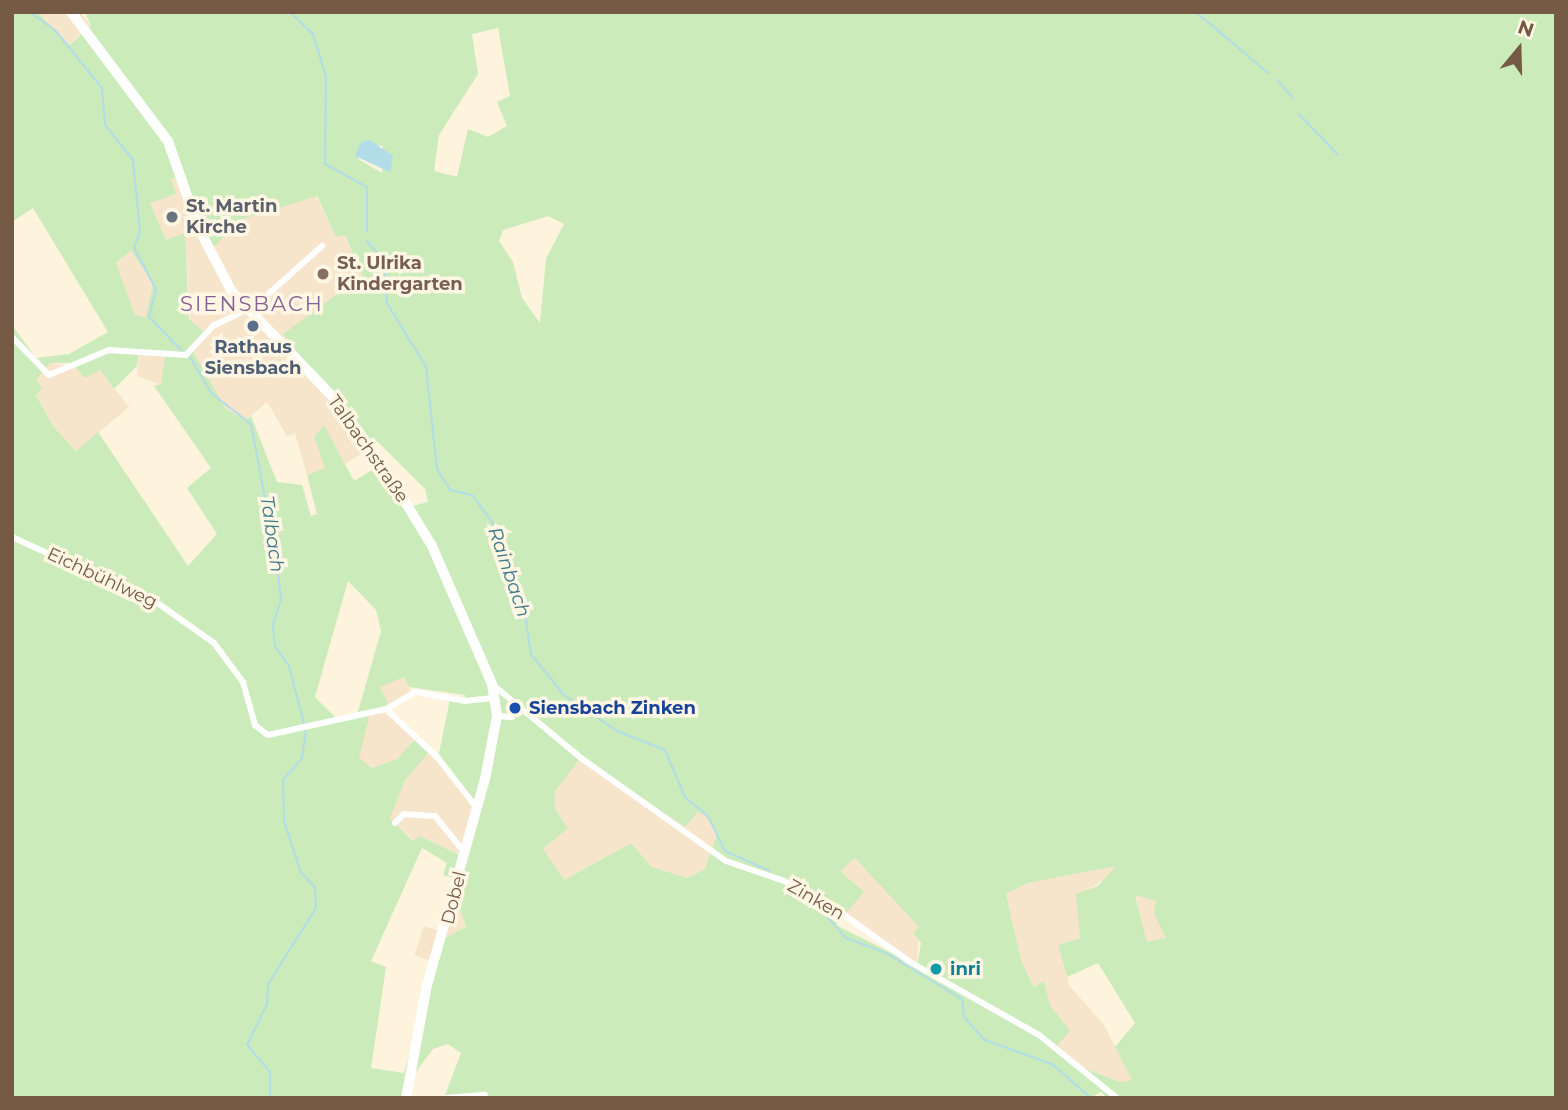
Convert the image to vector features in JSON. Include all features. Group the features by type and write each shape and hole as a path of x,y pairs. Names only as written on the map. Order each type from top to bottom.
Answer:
{"street":[{"name":"Talbachstraße","path":"71,12 168,141 217,268 250,309 333,397 383,464 432,546 492,684 493,698"},
{"path":"12,337 49,375 109,350 188,354 222,318 250,309 322,246"},
{"name":"Eichbühlweg","path":"12,537 159,604 214,643 243,682 260,732 273,737 306,726 386,709 416,692 465,701 493,698"},
{"name":"Zinken","path":"492,684 581,758 726,861 784,881 840,912 909,962 1039,1035 1117,1098"},
{"name":"Dobel","path":"406,1098 424,996 465,854 497,716 493,698"},
{"path":"497,716 512,717 517,703"},
{"path":"386,709 438,758 476,807"},
{"path":"395,822 404,814 435,816 465,854"},
{"path":"447,1098 485,1095"}],"shaded area":[{"path":"38,12 80,12 91,26 67,46"},
{"path":"184,176 211,250 240,220 316,196 336,237 344,234 362,276 352,416 370,448 345,464 324,426 314,437 325,468 307,475 295,433 287,436 267,402 246,420 226,409 192,351 185,234 166,240 150,202 176,194 171,179"},
{"path":"131,251 153,283 147,318 135,316 116,263"},
{"path":"139,352 165,355 161,385 137,376"},
{"path":"50,363 100,370 129,407 77,451 53,426 36,394 35,380"},
{"path":"404,677 411,693 389,706 380,687"},
{"path":"386,709 415,739 397,759 372,768 359,758 361,737 370,712"},
{"path":"430,751 476,807 465,857 420,836 414,841 390,819 405,780"},
{"path":"581,758 685,827 698,812 705,816 717,833 705,869 686,878 652,867 631,843 563,880 543,849 568,828 555,809 555,791"},
{"path":"856,857 919,927 917,966 840,912 840,871"},
{"path":"1116,866 1119,870 1086,891 1080,938 1058,945 1069,985 1104,1025 1133,1081 1120,1082 1074,1064 1054,1048 1069,1031 1050,1005 1044,982 1035,988 1021,960 1006,894 1028,883"},
{"path":"1135,894 1157,901 1166,938 1147,943"},
{"path":"452,909 461,911 466,927 445,938"},
{"path":"424,926 443,932 433,962 414,955"}],"green space":[{"path":"12,12 38,12 68,46 91,26 85,12 1556,12 1556,1098 1107,1098 1101,1092 1090,1098 444,1098 461,1053 448,1044 433,1049 406,1085 407,1098 12,1098 12,325 36,358 69,354 108,332 33,208 12,222","holes":["498,28 510,96 497,102 507,126 488,137 468,129 457,177 434,171 439,135 478,74 472,34","361,142 383,146 382,173 358,159","184,176 211,250 240,220 317,196 336,237 345,235 362,276 283,334 373,447 378,442 425,489 428,502 409,507 382,464 354,481 324,425 314,437 325,468 307,475 317,514 311,516 302,485 277,482 251,416 246,420 226,409 193,352 204,332 189,319 185,233 166,240 150,203 176,194 171,179","548,216 564,224 546,259 540,323 522,298 513,262 499,241 503,230","131,251 153,283 146,318 135,315 116,263","139,352 165,355 161,384 154,386 211,468 187,488 217,534 188,566 98,432 76,451 53,426 36,395 42,388 36,380 50,363 72,363 85,378 100,370 114,389 137,366","348,581 376,610 381,631 357,715 337,719 315,697","404,677 409,687 465,695 465,701 450,699 438,758 476,807 464,857 420,836 413,841 390,819 405,780 430,751 415,739 397,759 372,768 359,758 370,713 389,706 380,687","581,758 685,827 698,812 705,816 717,833 705,869 687,878 652,867 631,843 564,880 543,849 568,828 555,809 555,791","422,848 447,863 443,875 457,879 404,1073 371,1068 386,967 371,961","855,858 919,927 913,933 921,943 917,966 836,925 864,892 840,871","1116,866 1098,886 1076,894 1080,938 1058,945 1067,977 1098,963 1135,1023 1115,1047 1132,1080 1120,1082 1074,1064 1055,1048 1070,1031 1050,1005 1044,981 1034,987 1021,960 1006,894 1028,883","1135,895 1156,901 1154,914 1166,938 1147,942","452,909 461,911 466,927 445,938"]}],"water":[{"path":"370,140 393,156 390,172 355,156 361,142"}],"waterway":[{"name":"Talbach","path":"30,12 55,30 102,88 105,125 133,160 140,232 134,248 156,289 149,317 182,351"},
{"name":"Rainbach","path":"290,12 313,34 326,77 325,164 367,187 367,232"},
{"path":"1196,12 1268,73"},
{"path":"1277,80 1294,99"},
{"path":"1299,114 1338,155"},
{"name":"Rainbach","path":"367,241 384,262 387,303 426,367 437,469 450,490 472,495 492,522 523,602 531,654 564,695 617,731 665,750 685,797 708,816 725,851 770,871"},
{"name":"Talbach","path":"190,357 211,393 251,424 276,556 281,600 273,624 275,646 289,666 304,724"},
{"name":"Talbach","path":"270,1098 270,1072 247,1045 267,1004 268,984 316,908 315,887 301,873 284,821 283,780 302,758 306,730"},
{"name":"Rainbach","path":"817,905 846,938 886,953 962,999 964,1017 985,1040 1052,1064 1091,1098"}],"place":[{"name":"St. Martin Kirche","path":"172,217"},
{"name":"St. Ulrika Kindergarten","path":"323,274"},
{"name":"Rathaus Siensbach","path":"253,326"},
{"name":"Siensbach Zinken","path":"515,708"},
{"name":"inri","path":"936,969"}],"district":[{"name":"SIENSBACH","path":"252,304"}]}
